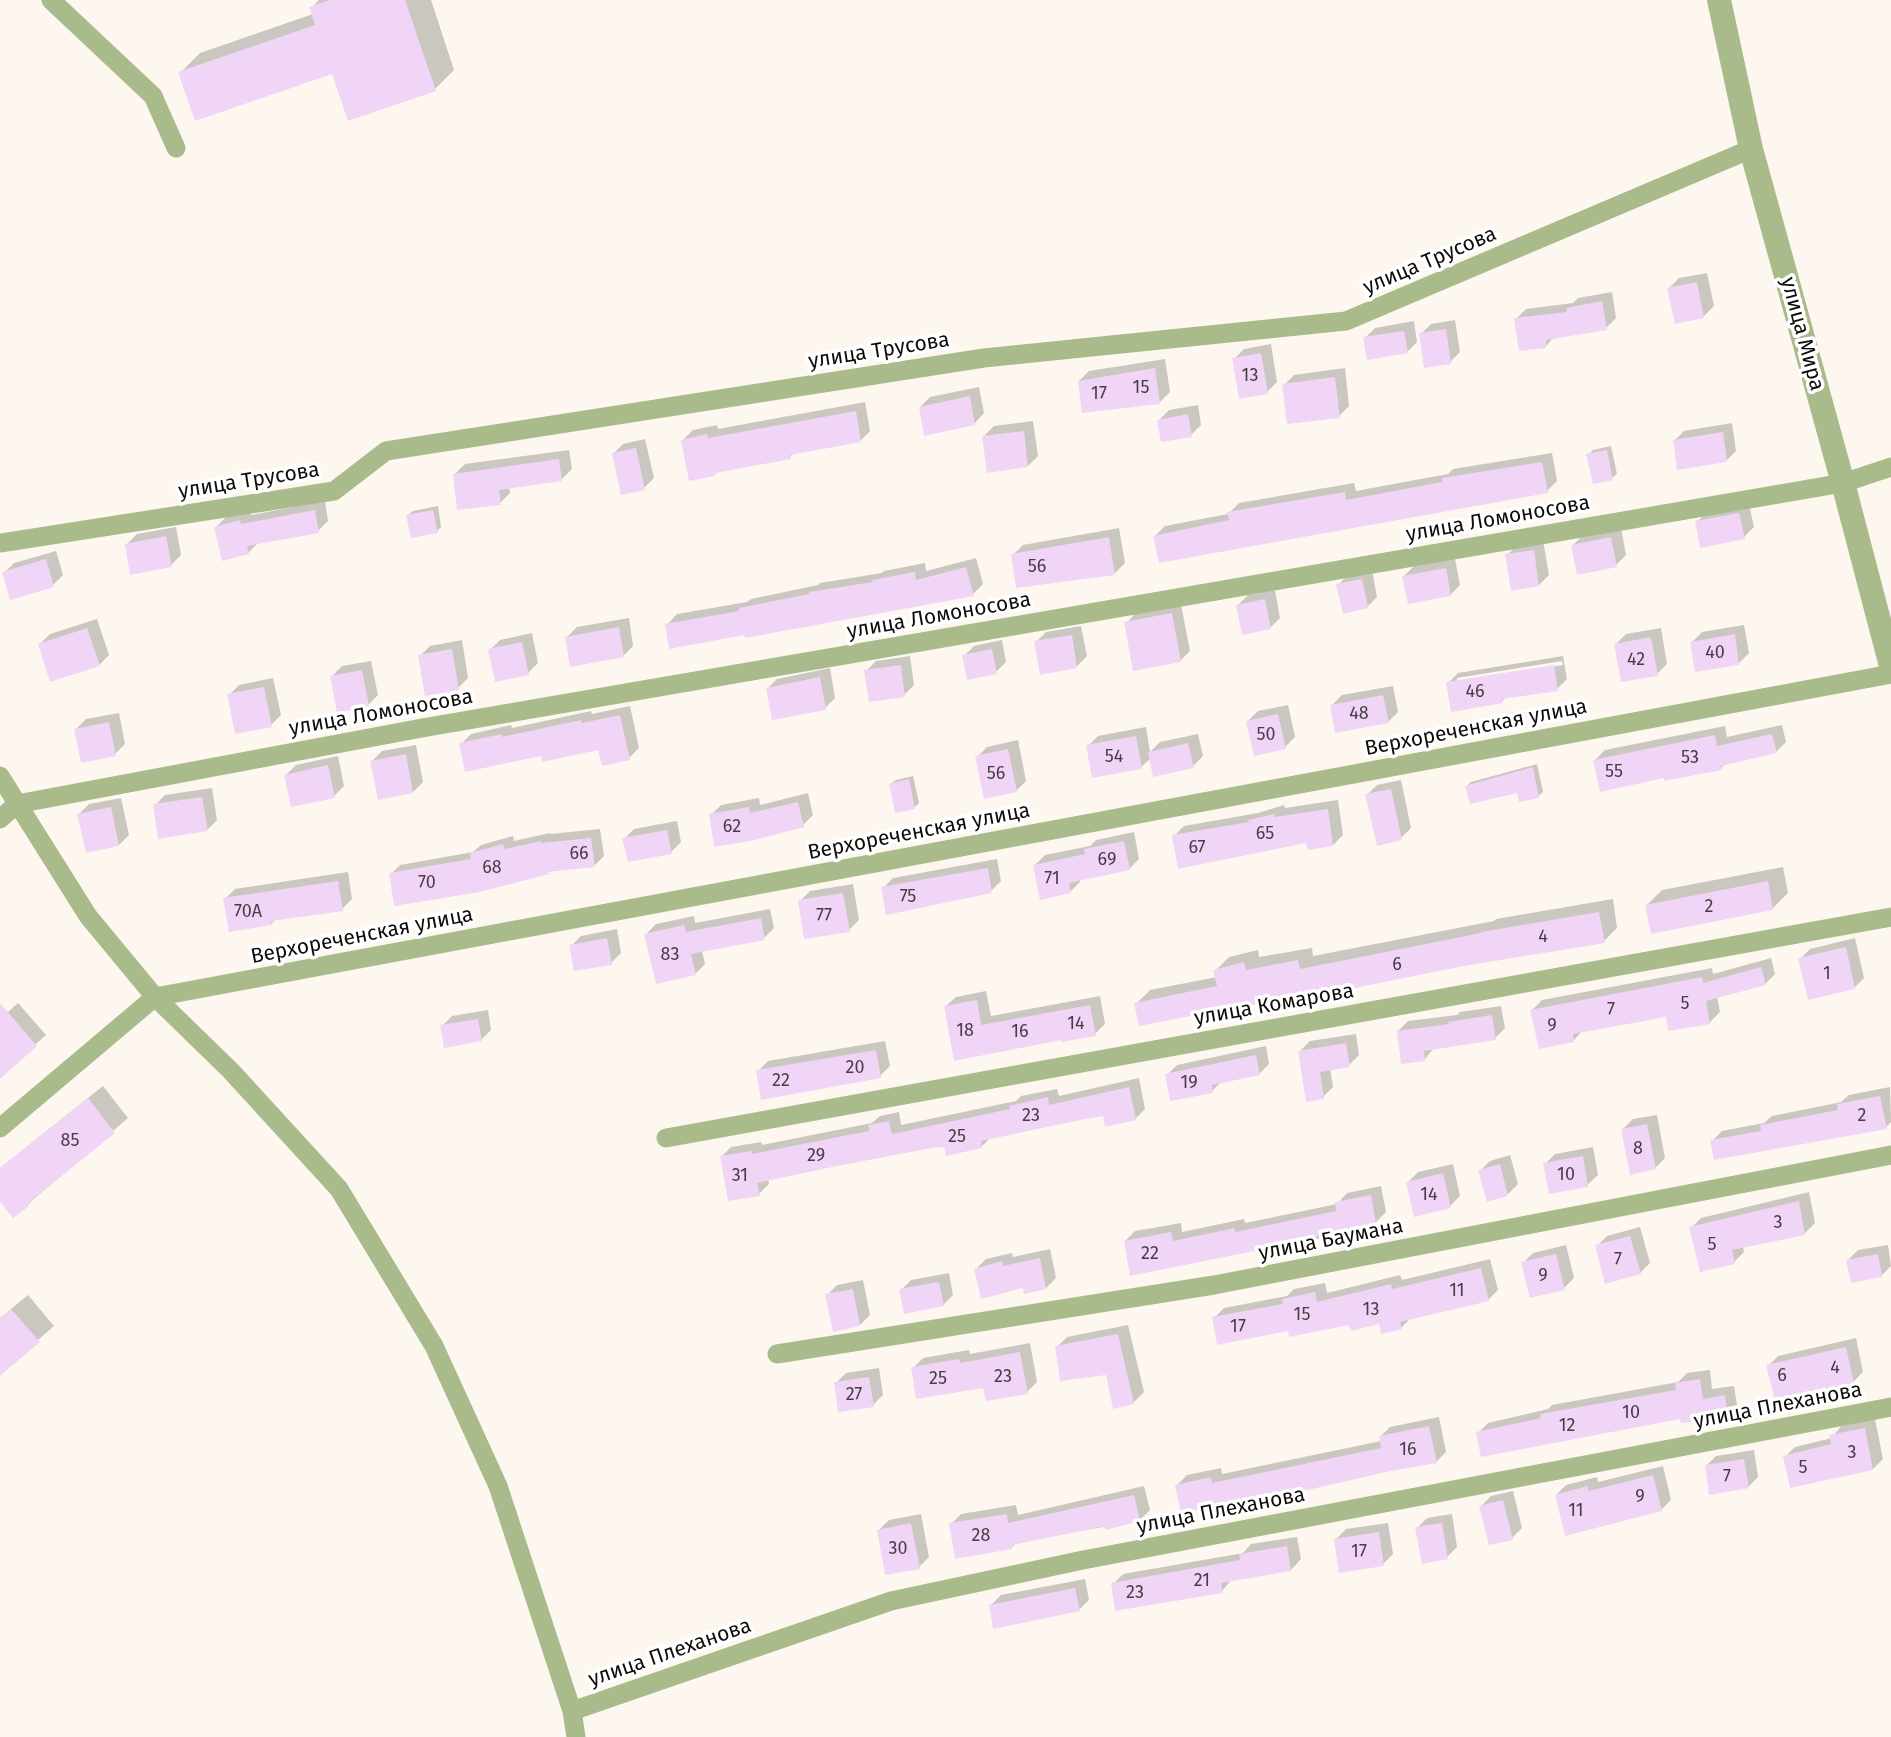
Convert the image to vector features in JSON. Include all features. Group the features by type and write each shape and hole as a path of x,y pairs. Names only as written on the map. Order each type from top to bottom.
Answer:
{"street":[{"path":"51,0 153,96 176,148"},
{"name":"улица Мира","path":"1719,0 1751,149 1891,666"},
{"name":"улица Трусова","path":"0,543 334,491 386,451 984,358 1346,321 1751,149"},
{"name":"улица Ломоносова","path":"17,804 422,728 1843,483 1891,467"},
{"name":"Верхореченская улица","path":"0,1128 155,997 1891,674"},
{"path":"0,776 88,916 155,997 231,1071 339,1189 434,1346 498,1486 572,1711 576,1737"},
{"path":"0,819 17,804"},
{"name":"улица Комарова","path":"666,1138 1891,917"},
{"name":"улица Баумана","path":"776,1354 1214,1285 1891,1155"},
{"name":"улица Плеханова","path":"572,1711 891,1601 1083,1560 1891,1407"}],"building":[{"path":"330,0 405,0 436,91 348,121 332,74 195,121 178,72 315,25 309,7"},
{"path":"1697,282 1704,318 1675,324 1667,288"},
{"path":"1602,301 1607,330 1546,340 1546,348 1519,351 1514,318 1567,312 1566,308"},
{"path":"1446,329 1451,364 1424,368 1419,333"},
{"path":"1404,331 1408,353 1367,360 1363,337"},
{"path":"1261,353 1268,394 1239,399 1232,358"},
{"path":"1155,368 1160,404 1082,413 1078,381"},
{"path":"1335,377 1340,418 1287,424 1282,384"},
{"path":"970,396 975,425 924,436 919,407"},
{"path":"856,411 861,442 790,455 791,459 715,473 715,476 689,481 681,440 707,434 708,438"},
{"path":"1188,414 1192,437 1161,442 1157,420"},
{"path":"1024,431 1028,467 987,473 982,436"},
{"path":"1723,432 1727,462 1677,470 1673,440"},
{"path":"636,448 645,490 621,495 612,453"},
{"path":"1607,450 1613,480 1593,484 1586,454"},
{"path":"559,459 562,481 499,490 501,505 457,510 453,474"},
{"path":"1542,462 1548,493 1159,563 1153,536 1229,520 1227,512 1345,492 1346,500 1442,482 1442,478"},
{"path":"315,510 319,533 247,546 249,554 222,561 214,527 240,520 241,524"},
{"path":"433,510 438,533 411,538 406,515"},
{"path":"1739,513 1745,539 1700,548 1695,521"},
{"path":"166,536 172,567 130,575 125,544"},
{"path":"1109,537 1115,575 1016,588 1011,554"},
{"path":"1611,537 1617,567 1577,575 1571,545"},
{"path":"1534,550 1539,586 1511,591 1505,554"},
{"path":"46,559 54,587 10,600 2,572"},
{"path":"966,567 974,596 745,638 744,635 669,649 665,624 739,611 739,608 809,592 873,582 872,580 915,572 916,580"},
{"path":"1446,568 1451,596 1408,604 1402,576"},
{"path":"1362,579 1368,608 1343,614 1336,584"},
{"path":"1265,599 1271,629 1242,635 1236,605"},
{"path":"1172,613 1181,662 1133,671 1124,622"},
{"path":"619,627 624,657 570,667 565,637"},
{"path":"87,628 100,666 50,682 38,644"},
{"path":"1735,634 1739,665 1695,672 1690,642"},
{"path":"1072,635 1077,668 1040,675 1034,641"},
{"path":"1651,637 1658,676 1621,682 1614,644"},
{"path":"522,642 529,675 495,682 488,649"},
{"path":"452,649 459,690 425,696 418,655"},
{"path":"992,649 997,674 967,680 962,655"},
{"path":"901,665 905,697 869,702 864,670"},
{"path":"1554,665 1558,691 1502,699 1503,703 1451,712 1446,682"},
{"path":"362,670 369,706 337,713 330,676"},
{"path":"820,677 826,710 772,720 766,688"},
{"path":"264,687 272,727 235,734 227,694"},
{"path":"1383,695 1389,723 1335,733 1330,705"},
{"path":"1278,714 1286,749 1254,756 1246,721"},
{"path":"620,715 630,760 602,766 598,750 542,762 541,756 465,772 459,743"},
{"path":"109,722 116,756 81,763 74,729"},
{"path":"1772,734 1777,753 1721,766 1722,770 1664,781 1664,778 1600,792 1593,760 1715,735 1717,746"},
{"path":"1136,736 1142,769 1092,778 1086,745"},
{"path":"1188,743 1194,768 1153,777 1148,752"},
{"path":"1008,749 1017,792 984,799 975,756"},
{"path":"406,754 413,793 378,800 370,761"},
{"path":"328,765 335,798 291,807 284,775"},
{"path":"1533,767 1539,798 1519,802 1517,793 1470,804 1465,786"},
{"path":"909,779 915,809 895,813 889,784"},
{"path":"1391,789 1402,840 1377,846 1365,794"},
{"path":"202,797 208,831 158,839 153,804"},
{"path":"798,802 804,827 714,847 709,814 749,807 750,813"},
{"path":"111,807 119,846 86,853 77,814"},
{"path":"1328,809 1333,846 1308,850 1306,843 1178,869 1172,835 1249,822 1248,820 1275,814 1275,817"},
{"path":"667,830 672,854 628,862 622,838"},
{"path":"591,838 595,867 548,872 549,874 480,892 394,906 389,873 471,859 470,853 503,844 505,849 541,841"},
{"path":"1124,841 1130,870 1069,883 1071,893 1040,900 1033,865 1085,854 1084,849"},
{"path":"988,868 992,893 886,915 881,887"},
{"path":"338,881 343,911 271,921 272,925 229,932 223,898"},
{"path":"1768,881 1773,910 1651,934 1645,905"},
{"path":"843,893 850,932 804,939 798,900"},
{"path":"1599,912 1605,943 1139,1026 1134,1003 1217,986 1213,970 1244,962 1246,970 1298,960 1300,969 1481,932"},
{"path":"761,918 765,940 691,954 696,975 656,984 644,934 684,925 686,932"},
{"path":"607,938 612,965 574,971 569,945"},
{"path":"1846,947 1855,989 1808,1000 1798,958"},
{"path":"1761,967 1766,985 1706,1001 1710,1024 1668,1031 1666,1017 1573,1034 1574,1042 1539,1049 1530,1010 1702,977 1703,983"},
{"path":"977,1000 981,1025 1090,1005 1096,1036 1061,1040 954,1061 944,1006"},
{"path":"0,1003 37,1046 0,1079"},
{"path":"1492,1015 1496,1040 1424,1051 1425,1061 1401,1064 1397,1031"},
{"path":"478,1019 482,1041 444,1048 440,1025"},
{"path":"1346,1043 1350,1067 1320,1072 1324,1099 1306,1102 1298,1051"},
{"path":"876,1050 881,1078 761,1100 756,1070"},
{"path":"1256,1055 1260,1075 1212,1085 1213,1093 1170,1101 1165,1074"},
{"path":"1129,1087 1136,1120 1105,1127 1103,1116 981,1141 982,1148 946,1156 944,1147 937,1147 846,1164 757,1183 760,1196 728,1201 720,1156 752,1151 752,1154 869,1131 868,1125 889,1121 892,1134 1010,1109 1009,1106 1048,1097 1049,1105"},
{"path":"1880,1096 1887,1129 1714,1160 1710,1140 1761,1131 1760,1125 1838,1110 1837,1104"},
{"path":"88,1098 115,1133 13,1218 0,1202 0,1168"},
{"path":"1647,1124 1656,1169 1630,1175 1621,1129"},
{"path":"1583,1156 1588,1187 1549,1194 1543,1163"},
{"path":"1500,1164 1508,1196 1487,1202 1478,1170"},
{"path":"1443,1173 1451,1208 1414,1217 1406,1182"},
{"path":"1371,1195 1376,1224 1312,1237 1314,1247 1271,1256 1269,1248 1130,1276 1124,1241 1171,1232 1173,1241 1235,1228 1235,1232 1336,1211 1335,1202"},
{"path":"1799,1201 1805,1235 1732,1250 1735,1264 1700,1272 1689,1227"},
{"path":"1630,1236 1641,1274 1605,1284 1595,1245"},
{"path":"1556,1254 1565,1290 1530,1298 1521,1262"},
{"path":"1878,1254 1882,1277 1851,1283 1846,1260"},
{"path":"1040,1258 1046,1289 1024,1294 1023,1288 981,1299 974,1269 1002,1261 1003,1266"},
{"path":"1481,1268 1489,1301 1400,1322 1402,1329 1381,1334 1379,1324 1351,1331 1349,1325 1289,1337 1288,1331 1217,1345 1212,1317 1283,1304 1282,1299 1315,1292 1317,1302 1391,1284 1392,1289"},
{"path":"939,1282 944,1306 904,1314 899,1289"},
{"path":"853,1289 860,1326 833,1332 825,1294"},
{"path":"11,1309 40,1342 0,1376 0,1318"},
{"path":"1118,1334 1134,1404 1113,1409 1106,1375 1060,1381 1055,1346"},
{"path":"1846,1347 1854,1384 1801,1395 1776,1404 1766,1365"},
{"path":"1020,1352 1028,1394 986,1401 983,1388 916,1399 911,1367 959,1359 960,1363"},
{"path":"869,1377 874,1407 838,1412 834,1382"},
{"path":"1700,1379 1703,1399 1725,1395 1728,1417 1681,1423 1680,1419 1481,1457 1476,1432 1541,1418 1540,1414 1676,1390 1675,1383"},
{"path":"1429,1426 1437,1463 1251,1503 1250,1498 1181,1513 1175,1485 1211,1477 1212,1483 1381,1448 1379,1436"},
{"path":"1865,1428 1873,1470 1790,1488 1783,1456 1831,1444 1829,1435"},
{"path":"1744,1459 1749,1488 1709,1495 1705,1465"},
{"path":"1653,1475 1662,1511 1565,1536 1555,1495 1587,1486 1589,1491"},
{"path":"1134,1495 1140,1521 1106,1530 1105,1526 1012,1545 1012,1549 955,1559 949,1523 1007,1514 1008,1523"},
{"path":"1503,1500 1513,1540 1489,1545 1479,1506"},
{"path":"911,1523 920,1569 885,1575 877,1530"},
{"path":"1442,1523 1448,1559 1422,1564 1415,1527"},
{"path":"1379,1532 1384,1566 1339,1573 1334,1539"},
{"path":"1287,1546 1291,1571 1221,1583 1223,1593 1115,1611 1111,1583 1240,1560 1239,1554"},
{"path":"1075,1588 1080,1611 993,1629 989,1605"}]}
